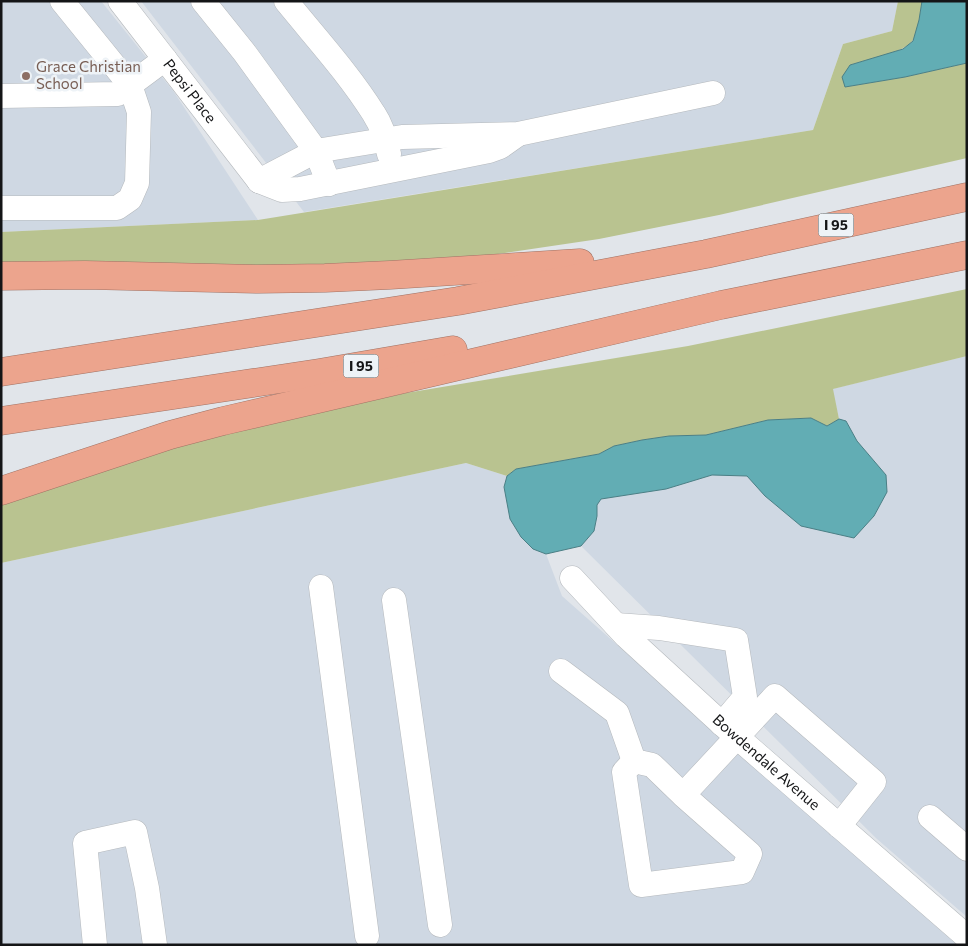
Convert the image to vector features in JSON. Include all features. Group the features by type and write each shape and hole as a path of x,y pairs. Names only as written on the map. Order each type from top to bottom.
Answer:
{"highway":[{"name":"I 95","path":"1,372 409,309 706,254 967,197"},
{"path":"1,276 85,275 258,279 325,278 706,254"},
{"name":"I 95","path":"1,421 319,373 721,305 967,255"},
{"path":"1,491 170,436 224,421 721,305"}],"street":[{"path":"1,208 117,208 130,199 137,183 139,112 130,85 62,1"},
{"name":"Pepsi Place","path":"120,1 259,181"},
{"path":"203,1 241,48 316,152 329,184"},
{"path":"286,1 353,84 375,115 386,139 392,170"},
{"path":"1,96 118,94 165,59"},
{"path":"259,181 316,152 402,137 518,134 713,94"},
{"path":"259,181 282,190 329,184 489,151 500,147 518,134"},
{"name":"Bowdendale Avenue","path":"572,578 616,625 729,730 967,937"},
{"path":"321,587 367,936"},
{"path":"394,600 441,936"},
{"path":"616,625 659,628 736,640 745,697 729,730 683,795"},
{"path":"561,671 618,713 634,761"},
{"path":"729,730 775,696 874,782 839,826"},
{"path":"634,761 652,765 750,854 742,872 641,885 624,772 634,761"},
{"path":"930,817 967,849"},
{"path":"96,945 85,843 136,832 147,888 155,945"}],"shaded area":[{"path":"1,1 101,1 174,92 258,220 1,232"},
{"path":"141,1 898,1 892,31 843,44 813,130 304,212"},
{"path":"967,356 967,917 877,839 581,546 594,531 597,505 601,499 666,489 712,475 747,476 765,496 801,526 886,475 857,441 846,421 839,419 832,389"},
{"path":"466,463 507,476 504,487 521,537 533,549 546,554 562,596 957,945 1,945 1,563"}],"green space":[{"path":"898,1 922,1 918,26 913,40 902,49 850,65 845,87 905,77 967,63 967,158 719,215 599,239 477,257 387,265 1,267 1,232 258,220 813,130 843,44 892,31"},
{"path":"967,289 967,356 833,389 839,419 827,426 811,418 768,420 706,435 669,436 614,446 599,454 516,469 507,476 466,463 1,563 1,502 162,449 406,393 688,346"}],"water":[{"path":"922,1 967,1 967,63 905,77 845,87 842,77 850,65 903,49 913,41"},
{"path":"811,418 827,426 839,419 846,421 857,441 886,475 887,492 874,516 854,538 801,526 765,496 747,476 712,475 666,489 601,499 597,505 594,531 581,546 546,554 533,549 521,537 510,519 504,487 507,476 516,469 599,454 614,446 642,440 669,436 706,435 768,420"}],"place":[{"name":"Grace Christian School","path":"26,76"}]}
